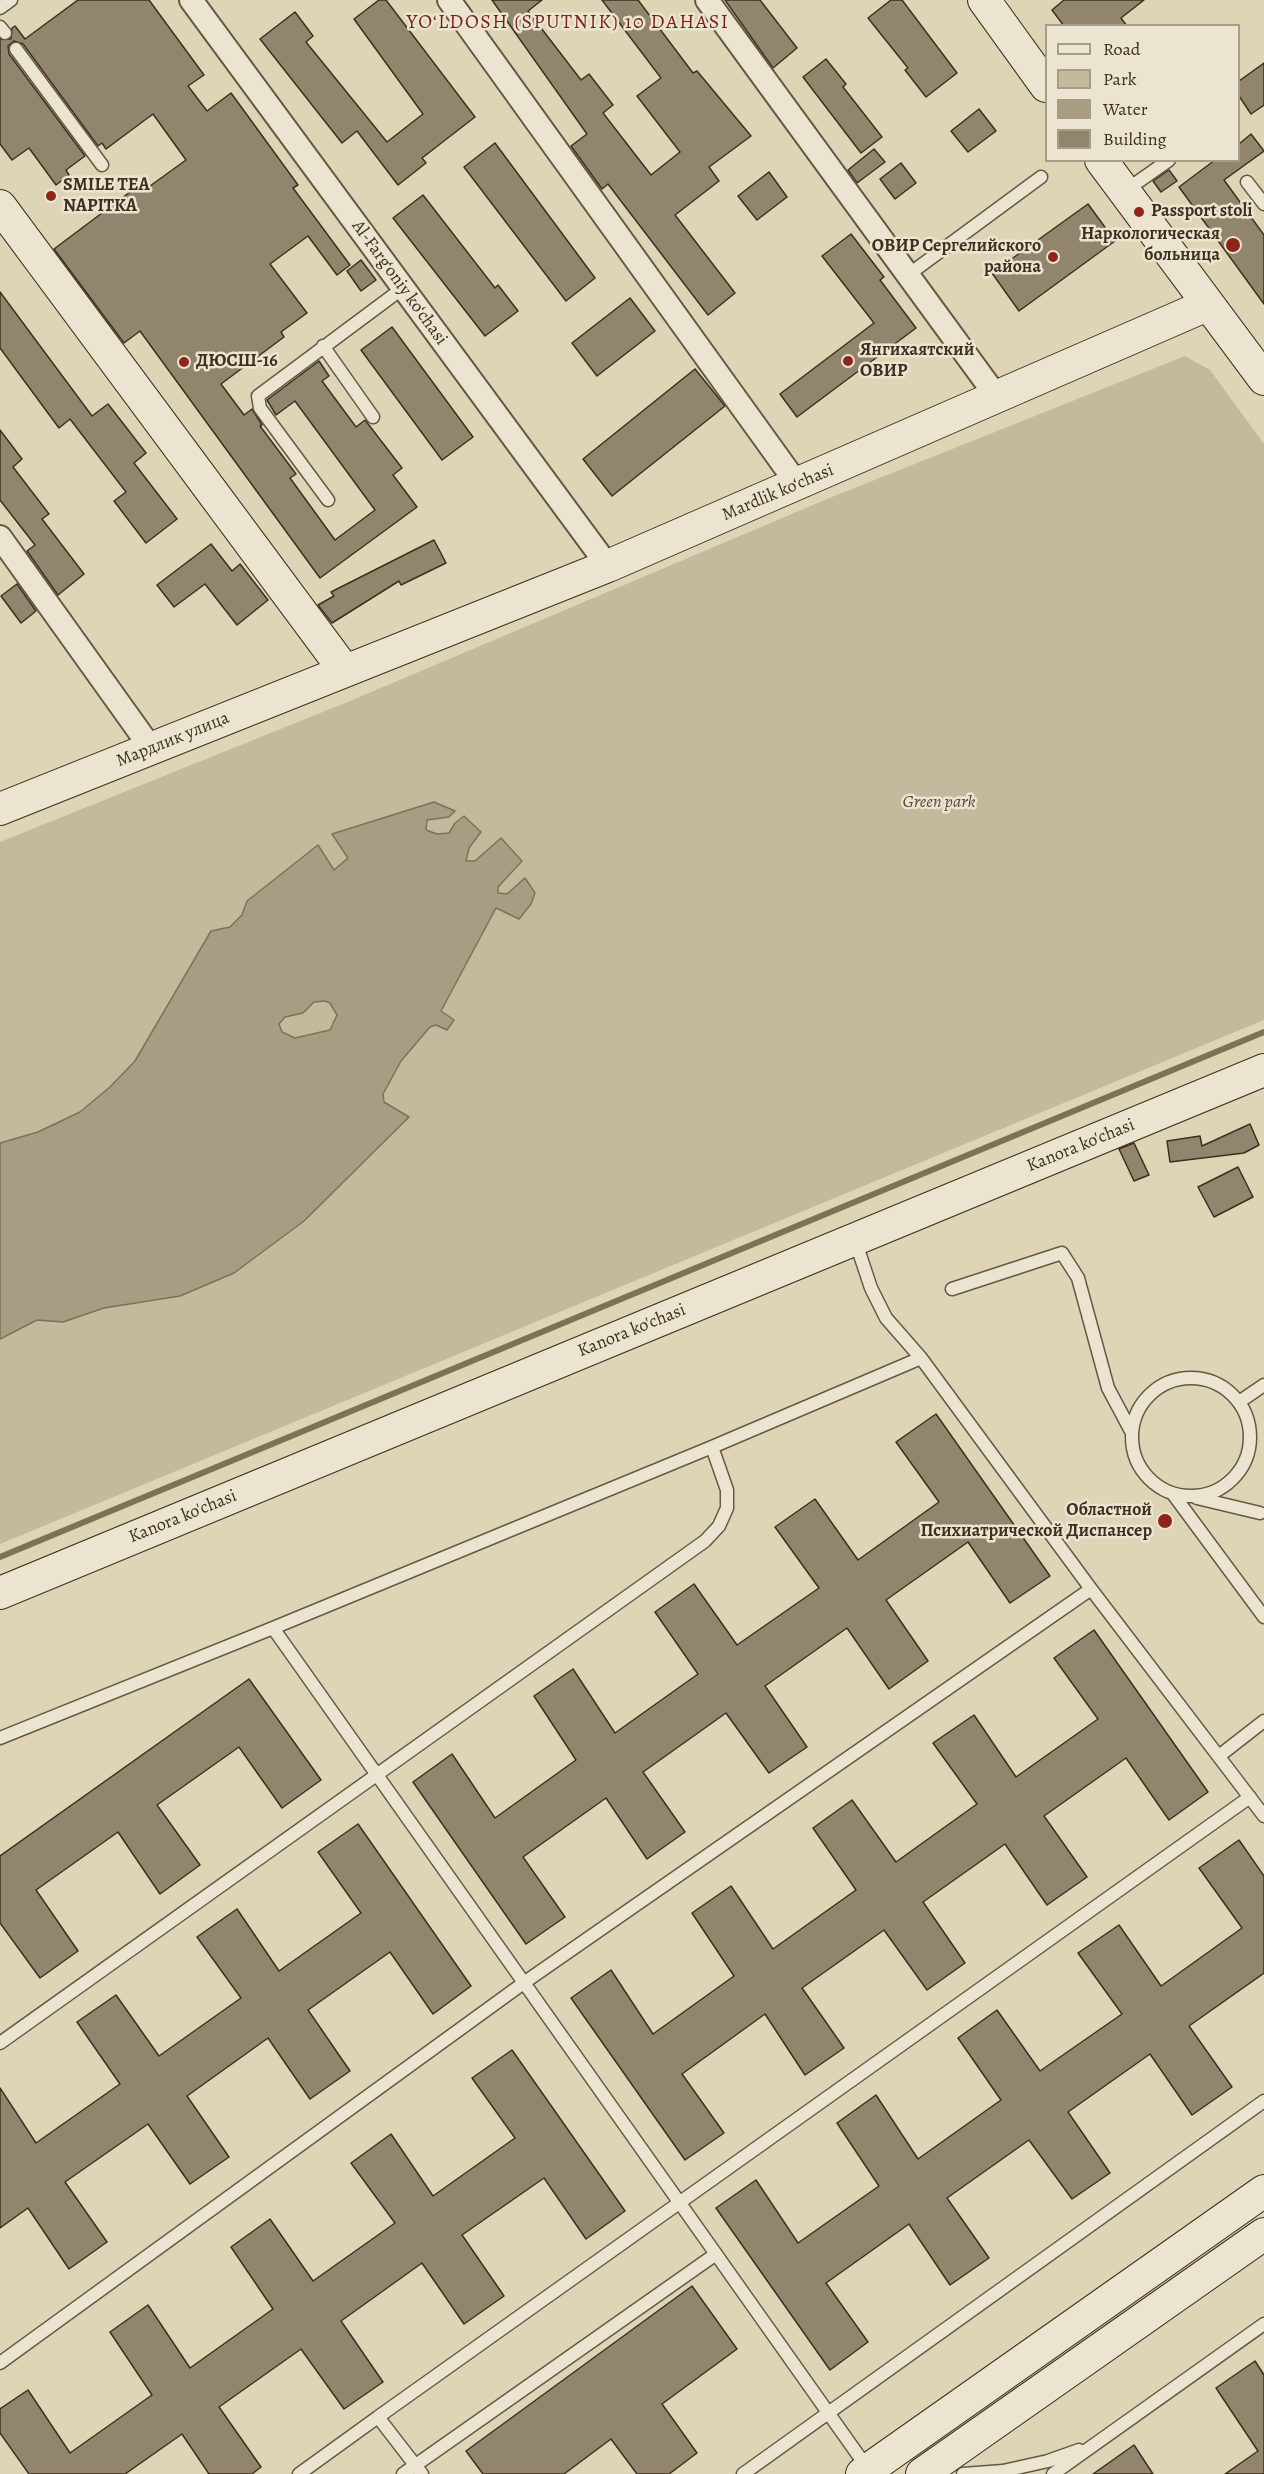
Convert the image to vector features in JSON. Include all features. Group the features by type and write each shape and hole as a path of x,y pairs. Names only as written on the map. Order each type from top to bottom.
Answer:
{"street":[{"name":"Al-Farg‘oniy ko‘chasi","path":"191,0 608,566"},
{"path":"449,0 798,485"},
{"path":"707,0 997,397"},
{"path":"984,0 1045,83"},
{"path":"1102,162 1207,305 1261,369"},
{"path":"0,206 345,671"},
{"name":"Mardlik ko‘chasi","path":"345,671 608,566 1207,305"},
{"path":"0,537 152,748"},
{"name":"Мардлик улица","path":"0,809 345,671"},
{"name":"Kanora ko'chasi","path":"0,1593 1264,1070"},
{"path":"865,2472 1264,2191"},
{"path":"922,2474 1264,2234"}],"lane":[{"path":"0,8 11,0"},
{"path":"16,49 102,165"},
{"path":"1124,192 1166,162"},
{"path":"908,275 1041,177"},
{"path":"1247,182 1264,204"},
{"path":"328,500 257,402 262,392 403,288"},
{"path":"323,346 373,417"},
{"path":"855,1239 871,1288 886,1318 921,1358 1091,1589 1264,1816"},
{"path":"952,1289 1062,1253 1078,1278 1108,1388 1132,1432"},
{"path":"0,1738 712,1447 921,1358"},
{"path":"1190,1496 1203,1496 1225,1486 1241,1470 1250,1448 1249,1424 1239,1402 1222,1386 1199,1378 1175,1380 1154,1391 1139,1410 1132,1432 1134,1454 1144,1474 1161,1489 1260,1513"},
{"path":"1239,1402 1264,1385"},
{"path":"0,2043 712,1534 724,1517 727,1498 722,1473 712,1447"},
{"path":"1172,1493 1264,1617"},
{"path":"0,2363 525,1982 1091,1589"},
{"path":"273,1628 680,2202 828,2413 865,2472"},
{"path":"1219,1756 1264,1721"},
{"path":"299,2474 1250,1797"},
{"path":"743,2474 1264,2101"},
{"path":"403,2474 419,2470 716,2254"},
{"path":"1053,2474 1264,2324"},
{"path":"378,2417 419,2470"},
{"path":"963,2474 1003,2471 1047,2461 1092,2445"}],"green space":[{"name":"Green park","path":"1185,356 1210,370 1264,444 1264,1020 0,1544 0,842 350,701 832,497"}],"water":[{"path":"434,802 455,811 449,817 427,820 426,830 437,834 449,833 455,823 464,816 481,832 469,848 466,861 475,861 501,838 522,861 498,887 498,893 507,894 525,878 535,893 531,904 519,919 496,908 441,1011 454,1020 447,1030 436,1025 430,1027 401,1061 383,1094 384,1102 409,1117 304,1221 234,1273 180,1296 104,1308 63,1322 37,1320 0,1339 0,1143 38,1132 80,1112 110,1087 135,1061 211,931 230,927 242,915 247,901 318,845 334,870 348,858 332,834","holes":["314,1002 330,1003 337,1015 330,1030 295,1038 282,1032 279,1024 285,1017 303,1013"]}],"building":[{"path":"78,0 149,0 204,75 188,86 207,111 231,93 298,185 293,188 350,265 337,275 308,236 270,264 307,313 281,332 284,337 221,384 244,415 252,409 262,425 260,426 296,474 290,478 335,540 375,510 295,401 276,415 267,400 319,361 329,376 322,381 356,427 365,420 402,468 393,475 417,507 320,578 140,331 124,343 54,249 146,180 150,186 186,160 153,114 106,149 102,143 98,146 23,44 14,41 8,46 9,54 85,156 66,170 69,175 56,185 29,148 12,160 0,144 0,39 11,39 12,28 15,26 25,39"},
{"path":"379,0 386,0 475,117 422,158 426,163 398,185 357,131 342,143 260,39 295,12 313,36 306,42 387,142 423,114 354,19"},
{"path":"492,0 542,0 528,11 581,80 589,74 613,105 603,113 651,175 680,152 637,96 661,78 602,0 638,0 693,73 697,71 751,136 709,167 719,181 675,215 735,293 708,315 608,184 602,189 571,146 587,134"},
{"path":"725,0 760,0 797,48 773,68"},
{"path":"891,0 902,0 957,73 926,97 905,70 908,68 868,18"},
{"path":"1064,0 1144,0 1121,18 1126,24 1062,24 1052,10"},
{"path":"826,59 846,84 843,87 882,137 861,153 803,77"},
{"path":"1264,63 1264,105 1251,114 1240,98 1240,80"},
{"path":"979,109 996,131 968,152 951,131"},
{"path":"1251,134 1264,151 1224,180 1264,235 1264,304 1179,187 1212,162 1240,162 1240,143"},
{"path":"495,143 595,278 566,301 464,167"},
{"path":"874,149 885,162 857,183 848,170"},
{"path":"901,163 916,183 895,199 880,179"},
{"path":"1169,170 1177,181 1161,192 1153,181"},
{"path":"769,172 787,197 757,220 738,196"},
{"path":"423,195 495,288 498,285 518,311 485,336 393,218"},
{"name":"ОВИР Сергелийского района","path":"1088,204 1115,241 1019,311 992,273"},
{"path":"851,234 884,277 880,280 916,328 797,417 780,394 874,323 822,256"},
{"path":"361,260 376,280 361,291 347,271"},
{"path":"0,292 92,416 108,404 146,453 134,463 177,519 146,543 114,501 126,492 70,419 59,428 0,348"},
{"path":"630,298 655,331 597,376 572,343"},
{"path":"392,327 473,437 442,460 361,350"},
{"path":"695,369 725,406 612,496 583,459"},
{"path":"0,430 22,459 13,467 49,514 42,519 84,574 58,595 27,551 35,545 0,500"},
{"path":"434,540 446,563 401,585 399,581 332,623 318,605 334,596 331,592"},
{"path":"211,544 232,571 240,564 268,600 237,625 205,584 174,607 157,585"},
{"path":"17,584 36,611 21,623 1,596"},
{"path":"1250,1124 1259,1145 1244,1153 1170,1162 1167,1141 1200,1136 1202,1146"},
{"path":"1134,1143 1149,1175 1134,1181 1119,1149"},
{"path":"1238,1167 1253,1197 1214,1217 1198,1187"},
{"path":"936,1414 1050,1576 1010,1603 968,1542 886,1600 928,1661 889,1689 847,1628 765,1686 807,1747 769,1773 726,1713 643,1772 685,1832 647,1859 606,1798 523,1857 565,1917 526,1944 413,1782 452,1754 495,1818 576,1760 534,1696 573,1669 615,1733 698,1674 655,1612 694,1584 737,1645 819,1588 775,1527 815,1499 858,1560 939,1502 896,1442"},
{"path":"1094,1630 1208,1792 1169,1820 1126,1758 1044,1816 1087,1877 1047,1905 1005,1844 923,1902 965,1963 927,1990 884,1930 802,1988 844,2048 805,2075 765,2014 682,2074 724,2133 685,2160 571,1998 611,1970 653,2034 734,1976 692,1913 731,1886 773,1949 856,1890 813,1828 852,1800 896,1862 977,1804 933,1743 974,1715 1016,1777 1098,1719 1054,1658"},
{"path":"249,1679 321,1780 282,1808 239,1747 157,1805 200,1865 160,1894 118,1832 36,1890 78,1951 40,1978 0,1923 0,1856"},
{"path":"358,1824 471,1986 433,2014 390,1952 308,2010 350,2071 310,2099 268,2038 187,2096 229,2157 190,2184 148,2124 65,2182 107,2242 69,2269 28,2208 0,2228 0,2088 36,2143 120,2084 77,2022 116,1995 159,2056 241,1998 197,1937 237,1909 279,1971 361,1913 318,1852"},
{"path":"1239,1840 1264,1876 1264,1973 1189,2026 1232,2087 1192,2115 1150,2054 1068,2112 1110,2173 1072,2199 1029,2140 947,2198 989,2258 950,2285 909,2224 826,2283 868,2342 830,2370 716,2208 756,2180 798,2243 879,2186 837,2123 876,2095 918,2159 1001,2100 958,2038 997,2010 1040,2071 1122,2014 1078,1953 1119,1925 1161,1986 1242,1928 1199,1868"},
{"path":"512,2050 625,2211 586,2239 544,2178 462,2235 504,2296 464,2324 422,2263 341,2321 383,2382 344,2409 301,2349 219,2407 261,2467 252,2474 209,2474 182,2434 125,2474 29,2474 0,2433 0,2409 28,2390 70,2453 152,2395 110,2332 148,2305 190,2368 273,2309 231,2247 270,2219 313,2281 395,2223 351,2163 391,2134 433,2196 515,2138 472,2078"},
{"path":"692,2286 737,2349 662,2404 697,2453 669,2474 637,2474 611,2439 564,2474 483,2474 466,2451"},
{"path":"1255,2361 1264,2375 1264,2474 1225,2474 1258,2451 1216,2388"},
{"path":"1134,2445 1153,2474 1093,2474"}],"waterway":[{"path":"0,1557 1264,1032"}],"place":[{"name":"SMILE TEA NAPITKA","path":"51,196"},
{"name":"Passport stoli","path":"1139,212"},
{"name":"Наркологическая больница","path":"1233,245"},
{"name":"ОВИР Сергелийского района","path":"1053,257"},
{"name":"Янгихаятский ОВИР","path":"848,361"},
{"name":"ДЮСШ-16","path":"184,362"},
{"name":"Областной Психиатрической Диспансер","path":"1165,1521"}],"district":[{"name":"YO‘LDOSH (SPUTNIK) 10 DAHASI","path":"568,23"}]}
